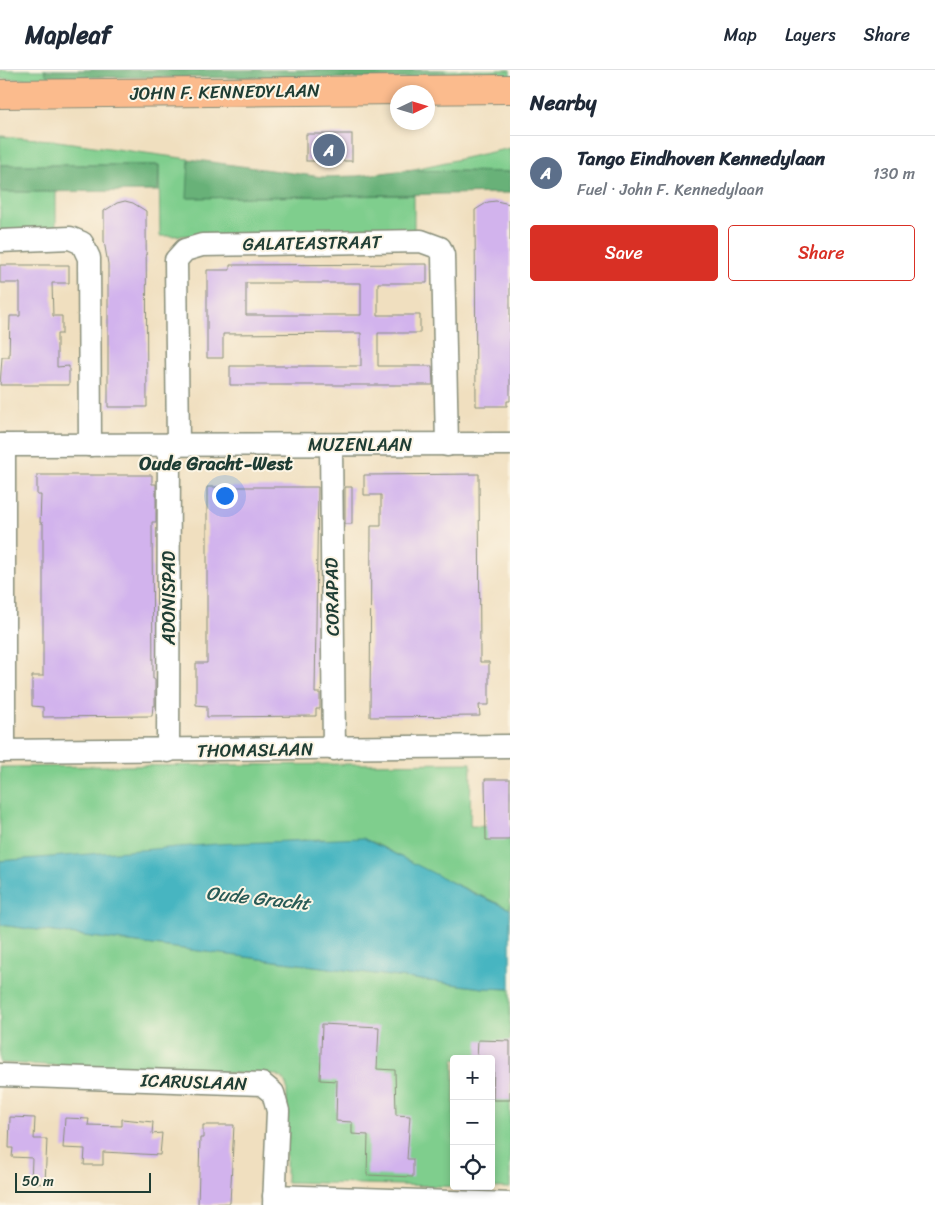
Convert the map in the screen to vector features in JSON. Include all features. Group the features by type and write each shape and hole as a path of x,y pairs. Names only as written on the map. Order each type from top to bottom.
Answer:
{"main road":[{"name":"JOHN F. KENNEDYLAAN","path":"0,94 510,89"}],"street":[{"path":"0,241 70,238 82,243 89,258 90,445"},
{"name":"GALATEASTRAAT","path":"173,445 176,260 184,250 202,245 421,241 440,248 443,255 447,445"},
{"name":"MUZENLAAN","path":"2,445 510,444"},
{"path":"2,445 2,751"},
{"name":"ADONISPAD","path":"168,751 173,445"},
{"name":"CORAPAD","path":"331,445 334,750"},
{"name":"THOMASLAAN","path":"2,751 334,750 510,746"},
{"name":"ICARUSLAAN","path":"0,1075 262,1084 273,1093 278,1111 274,1200"},
{"path":"274,1200 510,1204"}],"green space":[{"path":"0,70 44,70 49,79 0,79"},
{"path":"44,70 443,70 451,79 84,77 49,79"},
{"path":"443,70 510,70 510,79 451,79"},
{"path":"0,136 50,140 189,159 188,198 414,195 414,233 160,236 159,165 0,165"},
{"path":"510,148 510,172 406,170 414,169"},
{"path":"189,159 322,177 357,176 406,170 510,172 510,193 187,198"},
{"path":"0,165 159,165 158,191 0,192"},
{"path":"0,192 56,192 56,233 0,234"},
{"path":"471,763 470,826 510,827 510,909 425,870 373,842 320,839 0,861 0,767"},
{"path":"0,925 483,988 510,989 510,1188 495,1188 495,1055 450,1055 450,1186 286,1182 287,1087 284,1080 277,1075 0,1063"}],"water":[{"name":"Oude Gracht","path":"363,838 475,894 510,909 510,989 483,988 0,925 0,861 217,844"}],"building":[{"path":"306,134 352,134 352,161 306,161"},
{"path":"125,201 133,203 146,211 147,407 108,407 108,264 104,241 104,211 117,203"},
{"path":"496,201 510,204 510,401 507,401 507,406 476,406 475,210 488,202"},
{"path":"427,264 427,283 378,283 378,315 420,315 420,333 378,333 378,366 432,366 433,385 230,385 230,366 361,366 361,333 223,334 223,358 207,358 207,270 230,270 230,265","holes":["246,283 361,283 361,315 246,315"]},
{"path":"0,265 69,265 69,283 52,283 53,316 62,316 62,334 57,334 57,367 69,366 69,385 0,385 2,357 9,357 10,316 20,316 20,283 0,283"},
{"path":"479,474 480,662 489,662 489,705 479,705 480,716 370,717 371,526 381,526 381,495 364,495 364,475"},
{"path":"37,475 152,475 152,484 156,484 156,522 152,522 153,679 155,679 155,706 153,706 152,716 43,717 43,707 32,706 32,676 43,676 43,523 40,523 41,495 37,495"},
{"path":"207,487 318,487 315,693 320,693 320,709 316,709 316,716 207,717 207,706 196,705 196,663 207,663"},
{"path":"345,487 352,487 352,524 345,524"},
{"path":"485,779 510,779 510,840 486,840"},
{"path":"322,1024 379,1027 377,1069 395,1070 396,1115 410,1116 407,1159 413,1159 413,1177 367,1175 368,1135 352,1134 352,1122 336,1121 337,1081 320,1080"},
{"path":"478,1040 510,1041 510,1100 495,1100 495,1055 477,1055"},
{"path":"10,1117 35,1118 34,1139 47,1139 45,1184 31,1183 32,1158 12,1157 13,1148 9,1148"},
{"path":"65,1118 89,1119 88,1125 122,1126 122,1119 153,1122 152,1134 162,1133 160,1155 103,1152 103,1165 84,1165 85,1149 63,1148"},
{"path":"203,1125 234,1125 230,1203 198,1205 200,1138 203,1138"}],"place":[{"name":"Tango Eindhoven Kennedylaan","path":"329,150"}],"district":[{"name":"Oude Gracht-West","path":"216,463"}]}
